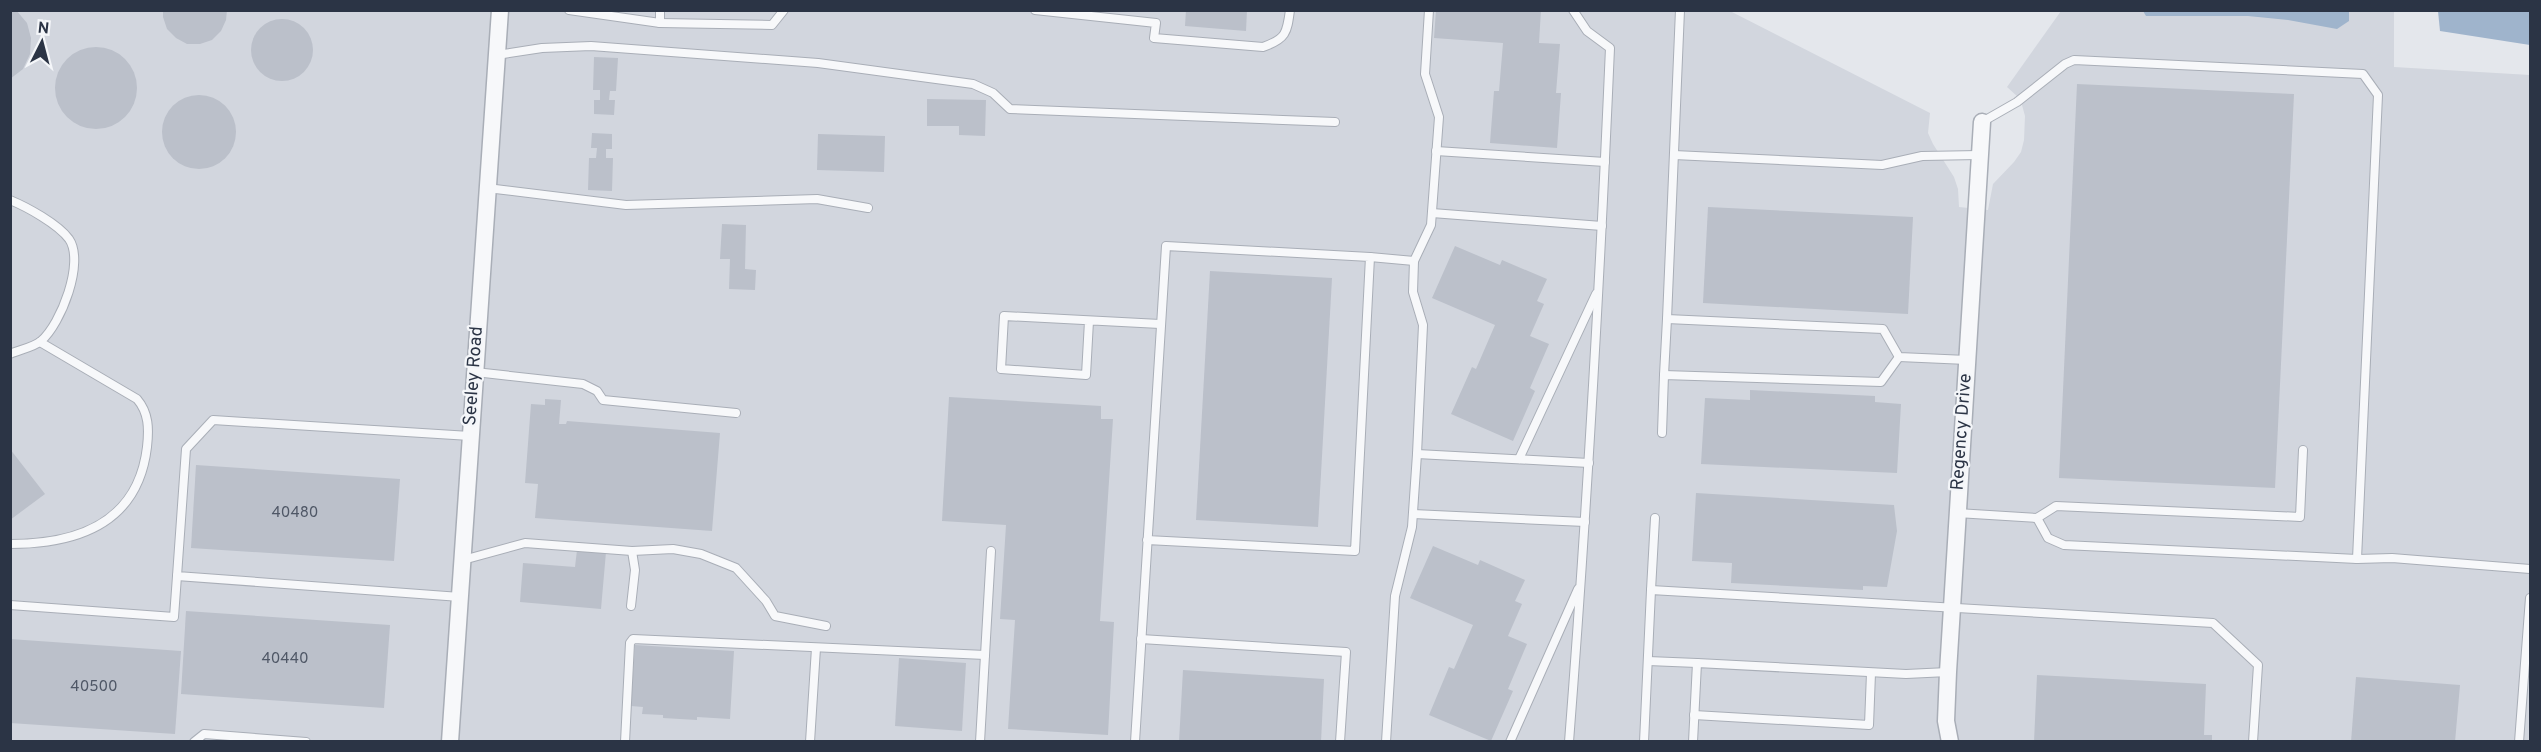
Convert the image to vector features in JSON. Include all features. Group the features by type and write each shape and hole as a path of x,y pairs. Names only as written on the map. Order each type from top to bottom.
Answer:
{"street":[{"name":"Seeley Road","path":"450,741 500,10"},
{"name":"Regency Drive","path":"1950,741 1946,721 1948,672 1982,122"}],"lane":[{"path":"569,10 660,23 772,26 784,10"},
{"path":"660,10 660,23"},
{"path":"1035,10 1156,23 1154,38 1263,47 1278,42 1287,31 1290,10"},
{"path":"1386,741 1395,596 1412,527 1417,454 1423,325 1413,292 1414,261 1431,225 1439,117 1425,74 1429,10"},
{"path":"1569,741 1589,463 1610,48 1587,31 1573,10"},
{"path":"1662,433 1680,10"},
{"path":"497,55 542,48 591,46 818,63 973,84 993,93 1010,109 1335,122"},
{"path":"1982,122 2017,102 2065,64 2074,60 2363,74 2378,95 2357,559"},
{"path":"1436,151 1605,162"},
{"path":"1674,155 1882,165 1922,156 1979,155"},
{"path":"487,188 626,205 817,199 868,208"},
{"path":"10,200 57,228 69,239 74,255 75,271 72,284 55,320 40,342 10,354"},
{"path":"1432,213 1602,226"},
{"path":"1135,741 1166,246 1414,261"},
{"path":"1147,540 1355,551 1370,257"},
{"path":"1519,459 1599,288"},
{"path":"1089,321 1086,375 1001,369 1004,316 1160,324"},
{"path":"1667,319 1883,329 1899,357"},
{"path":"10,544 56,541 84,533 110,518 122,507 133,490 146,453 147,418 144,407 137,399 40,342"},
{"path":"1899,357 1967,360"},
{"path":"1664,375 1881,382 1899,357"},
{"path":"475,372 583,384 597,391 603,400 736,413"},
{"path":"10,605 174,617 186,449 213,420 470,436"},
{"path":"1957,513 2037,518 2056,506 2300,517 2303,450"},
{"path":"1417,454 1589,463"},
{"path":"1413,514 1585,522"},
{"path":"1644,741 1656,518"},
{"path":"2037,518 2048,538 2064,546 2357,559 2392,558 2530,569"},
{"path":"462,560 525,543 632,551 673,549 701,554 736,568 766,601 775,616 826,626"},
{"path":"632,551 634,570 632,606"},
{"path":"980,741 990,551"},
{"path":"177,576 460,597"},
{"path":"1510,741 1582,581"},
{"path":"1652,590 2213,623 2258,665 2253,741"},
{"path":"2519,741 2530,598"},
{"path":"625,741 630,643 633,639 985,655"},
{"path":"1141,639 1346,652 1341,741"},
{"path":"810,741 816,648"},
{"path":"1648,661 1871,673 1948,672"},
{"path":"1693,741 1697,663"},
{"path":"1694,715 1869,725 1871,673"},
{"path":"194,741 204,734 306,741"}],"shaded area":[{"path":"10,11 1730,11 1930,113 1928,133 1954,177 1958,189 1959,207 1988,210 1993,184 2014,162 2021,152 2024,140 2025,116 2022,105 2018,97 2007,87 2061,11 2394,11 2394,67 2530,75 2530,741 11,741"}],"water":[{"path":"2143,11 2349,11 2349,21 2337,29 2288,20 2248,16 2146,16"},
{"path":"2438,11 2530,11 2530,45 2440,31"}],"building":[{"path":"10,10 16,10 27,23 31,38 30,54 23,69 10,79"},
{"path":"163,10 227,10 221,31 212,40 200,44 187,44 167,29"},
{"path":"1186,10 1247,10 1246,31 1185,26"},
{"path":"1436,10 1541,10 1539,43 1560,44 1556,93 1561,93 1557,148 1490,143 1494,91 1499,91 1503,43 1434,38"},
{"path":"282,19 299,24 304,28 308,33 313,50 308,67 304,72 299,76 282,81 265,76 260,72 256,67 251,50 256,33 260,28 265,24"},
{"path":"96,47 112,50 125,59 134,72 137,88 134,104 125,117 112,126 96,129 80,126 67,117 58,104 55,88 58,72 67,59 80,50"},
{"path":"594,57 618,58 616,91 610,91 609,100 615,100 614,115 594,114 594,100 600,100 600,90 593,90"},
{"path":"2077,84 2294,94 2275,488 2059,478"},
{"path":"199,95 213,98 225,106 233,118 236,132 233,146 225,158 213,166 199,169 185,166 173,158 165,146 162,132 165,118 173,106 185,98"},
{"path":"927,99 986,100 985,136 959,135 959,126 927,126"},
{"path":"592,133 612,134 612,149 606,149 606,158 613,158 612,191 588,190 589,158 596,158 597,148 591,148"},
{"path":"818,134 885,136 884,172 817,170"},
{"path":"1708,207 1913,217 1908,314 1703,303"},
{"path":"722,224 746,225 745,269 756,270 755,290 729,289 730,259 720,259"},
{"path":"1455,246 1500,265 1502,260 1547,279 1537,301 1544,304 1530,336 1549,344 1530,388 1535,391 1513,441 1451,414 1472,367 1476,369 1495,325 1432,298"},
{"path":"1210,271 1332,278 1318,527 1196,520"},
{"path":"1750,390 1875,396 1875,402 1901,404 1897,473 1701,464 1705,398 1750,400"},
{"path":"949,397 1101,406 1101,419 1113,419 1100,621 1114,622 1108,735 1008,729 1015,620 1000,619 1006,525 942,521"},
{"path":"545,399 561,400 559,424 566,424 567,421 720,433 712,531 535,518 538,484 525,483 531,404 545,405"},
{"path":"10,449 45,494 10,520"},
{"path":"196,465 400,479 394,561 191,548"},
{"path":"1696,493 1894,505 1897,531 1887,587 1863,586 1863,590 1731,583 1732,563 1692,561"},
{"path":"1433,546 1478,565 1480,560 1525,580 1515,601 1522,604 1508,636 1527,644 1508,689 1513,691 1491,741 1429,715 1449,667 1454,669 1473,625 1410,598"},
{"path":"577,550 606,552 601,609 520,602 523,563 575,567"},
{"path":"186,611 390,625 384,708 181,694"},
{"path":"10,639 181,651 175,734 10,723"},
{"path":"635,645 734,651 730,719 663,718 663,715 642,714 643,707 631,706"},
{"path":"899,658 966,663 962,731 895,726"},
{"path":"1183,670 1324,679 1321,742 1179,742"},
{"path":"2037,675 2206,684 2204,735 2212,735 2212,742 2034,742"},
{"path":"2356,677 2460,685 2455,742 2351,742"}]}
